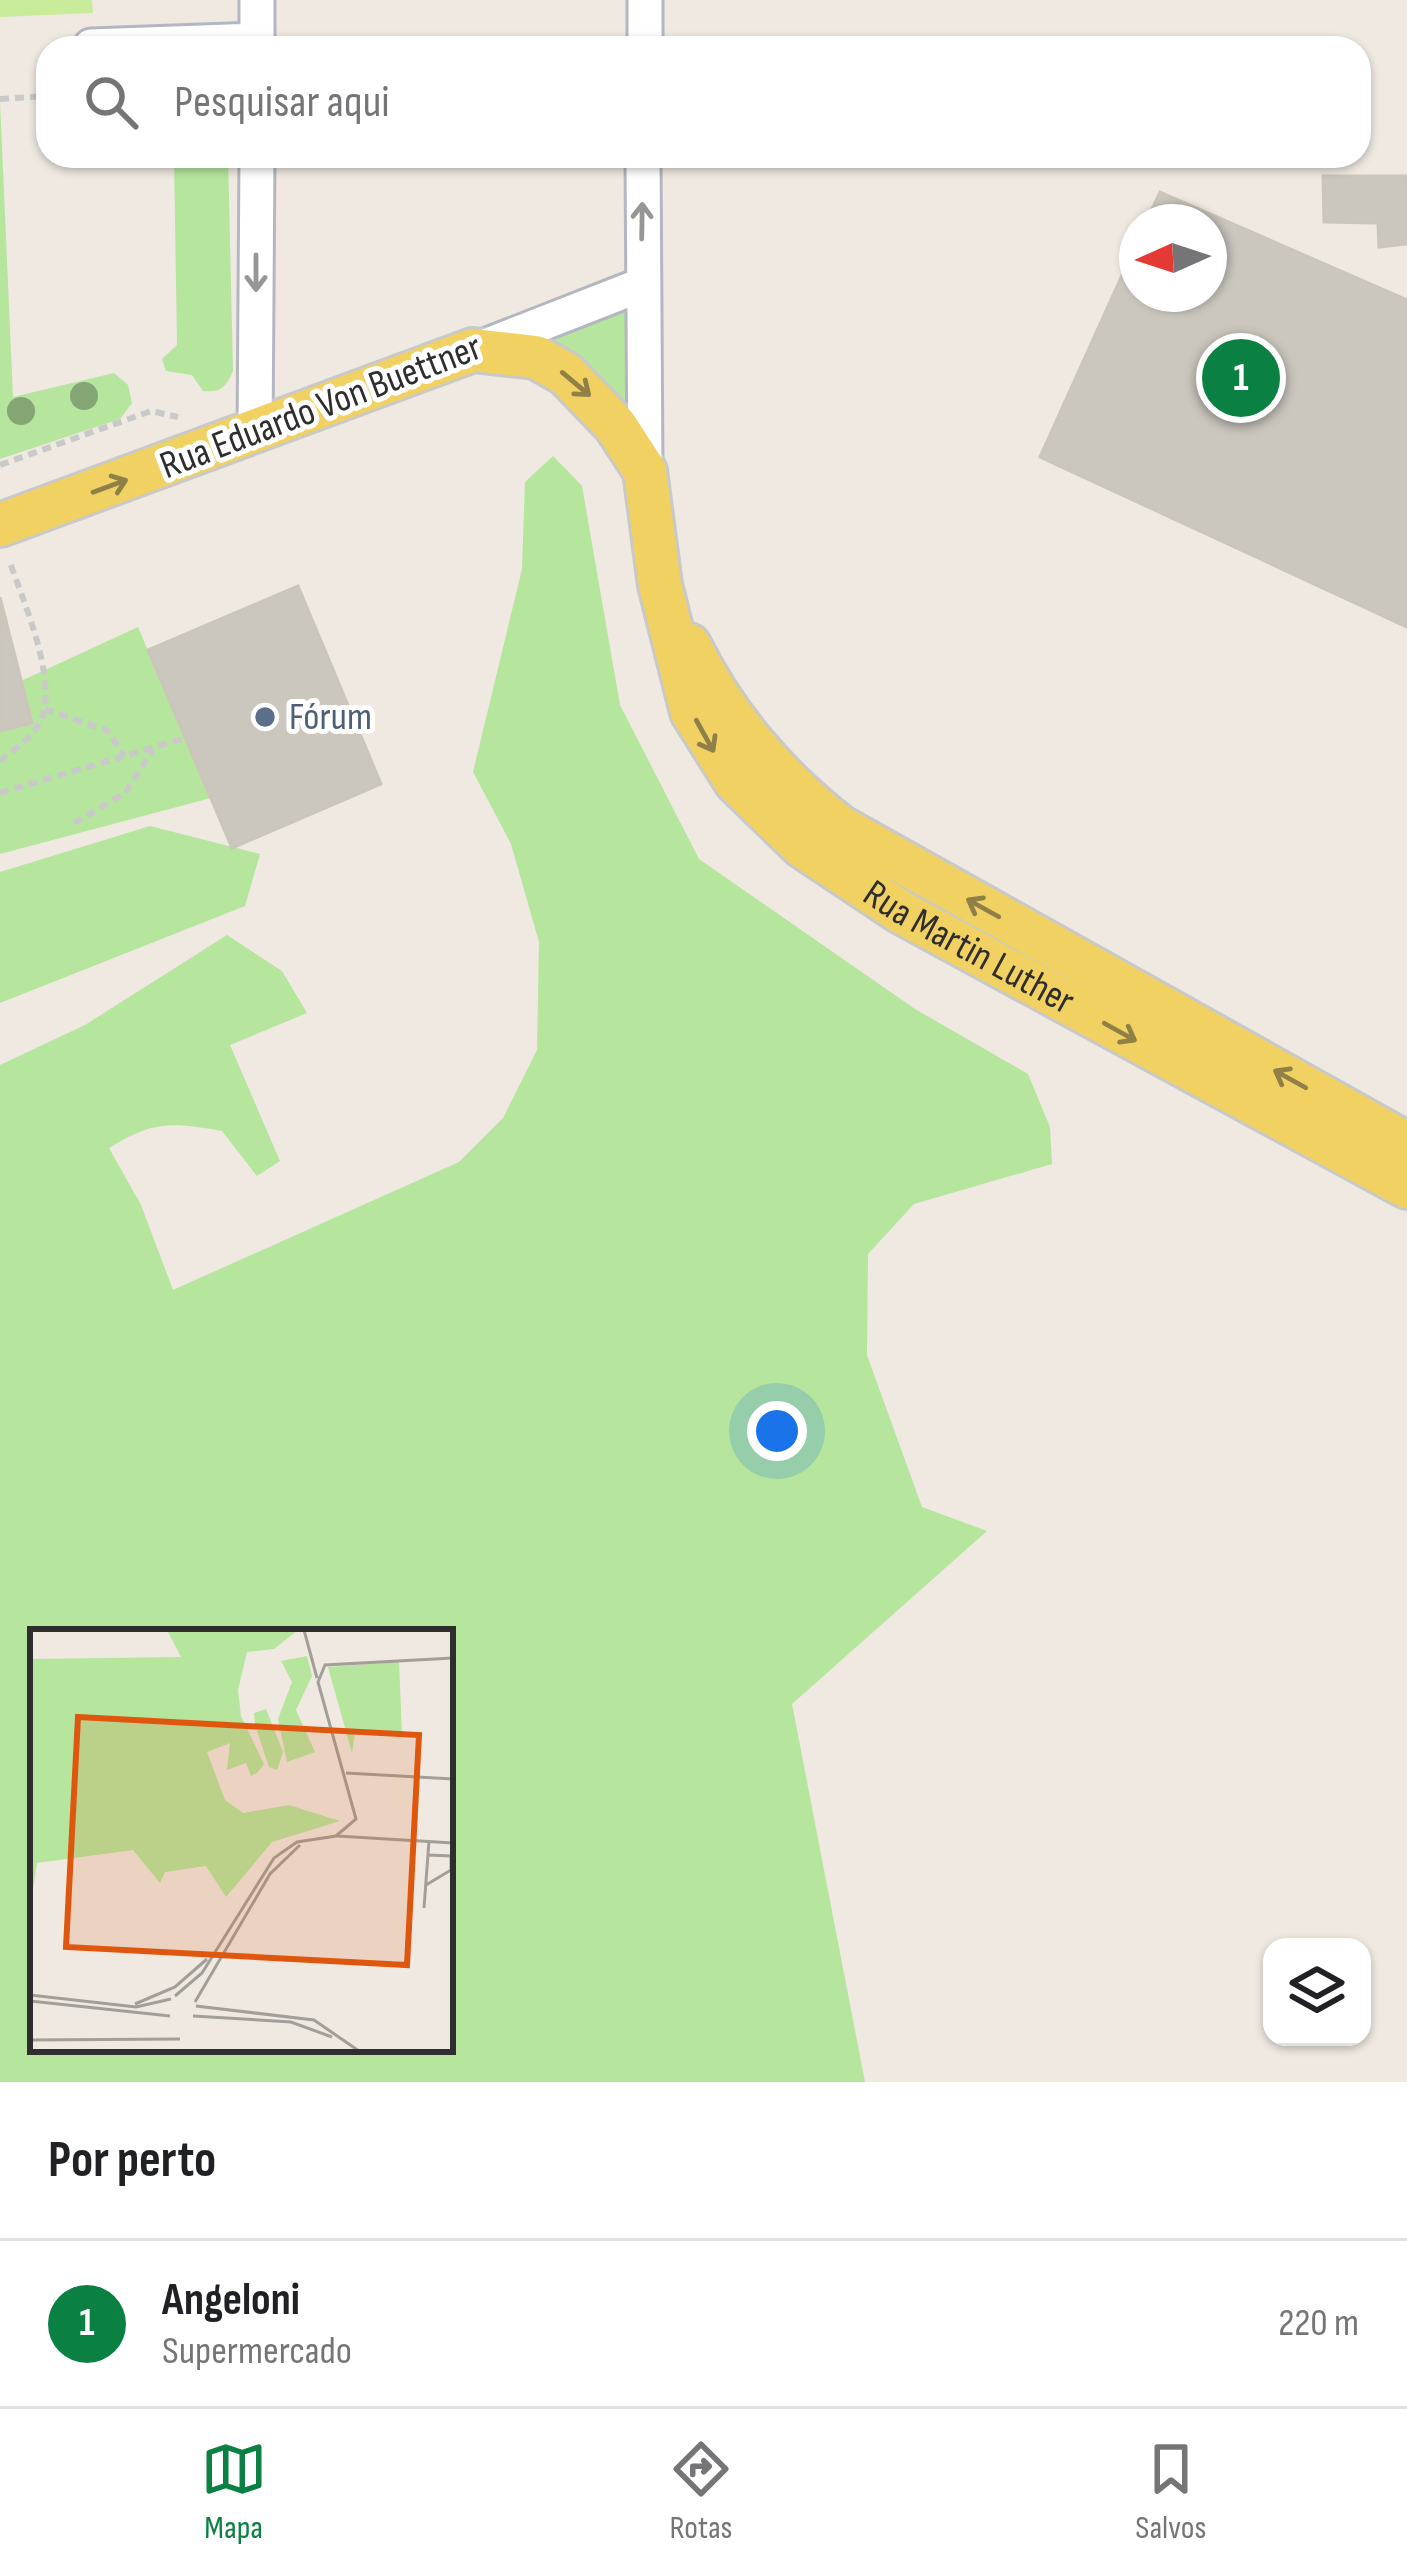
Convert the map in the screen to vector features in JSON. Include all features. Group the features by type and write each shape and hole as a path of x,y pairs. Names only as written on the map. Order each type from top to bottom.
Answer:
{"main road":[{"name":"Rua Eduardo Von Buettner","path":"4,541 255,434 473,350"},
{"name":"Rua Martin Luther","path":"473,350 536,357 566,374 615,425 644,471 660,585 692,712 736,782 802,846 902,913 1407,1187"},
{"name":"Rua Martin Luther","path":"660,585 736,725 796,792 840,827 1407,1144"},
{"path":"1337,1153 1407,1202"}],"street":[{"path":"257,0 257,36"},
{"path":"644,36 645,0"},
{"path":"255,434 256,168"},
{"name":"Rua Martin Luther","path":"643,168 644,471"},
{"name":"Rua Eduardo Von Buettner","path":"473,350 641,285"}],"path":[{"path":"0,99 36,97"},
{"path":"0,465 151,411 193,420"},
{"path":"0,760 34,733 45,709 38,644 4,541"},
{"path":"45,709 108,731 124,756"},
{"path":"0,793 185,738"},
{"path":"74,823 125,793 155,747"}],"green space":[{"path":"0,0 92,0 93,13 0,17"},
{"path":"0,102 13,397 114,373 128,385 132,403 120,419 0,459"},
{"path":"174,168 228,168 233,371 225,385 203,391 192,375 166,371 162,359 177,345"},
{"path":"628,307 630,414 601,379 545,341"},
{"path":"553,456 582,486 620,705 699,859 915,1009 1028,1074 1050,1127 1052,1164 914,1204 868,1254 867,1355 922,1507 987,1531 792,1704 865,2082 0,2082 0,1065 85,1025 227,935 282,971 307,1013 230,1045 280,1161 257,1176 222,1131 189,1126 151,1128 109,1148 141,1205 173,1290 459,1162 503,1118 537,1050 539,942 511,844 473,772 522,569 525,482"},
{"path":"138,627 211,798 0,854 0,731 32,723 21,681"},
{"path":"150,826 260,854 245,906 0,1003 0,872"}],"building":[{"path":"1323,176 1407,176 1407,244 1379,247 1378,223 1324,222"},
{"path":"1160,192 1187,204 1154,204"},
{"path":"1227,221 1407,300 1407,627 1040,457 1119,282 1119,312 1227,312"},
{"name":"Fórum","path":"298,586 381,784 232,848 148,650"},
{"path":"0,597 32,723 0,731"}],"place":[{"name":"Angeloni","path":"1241,378"},
{"name":"Fórum","path":"265,717"}]}
